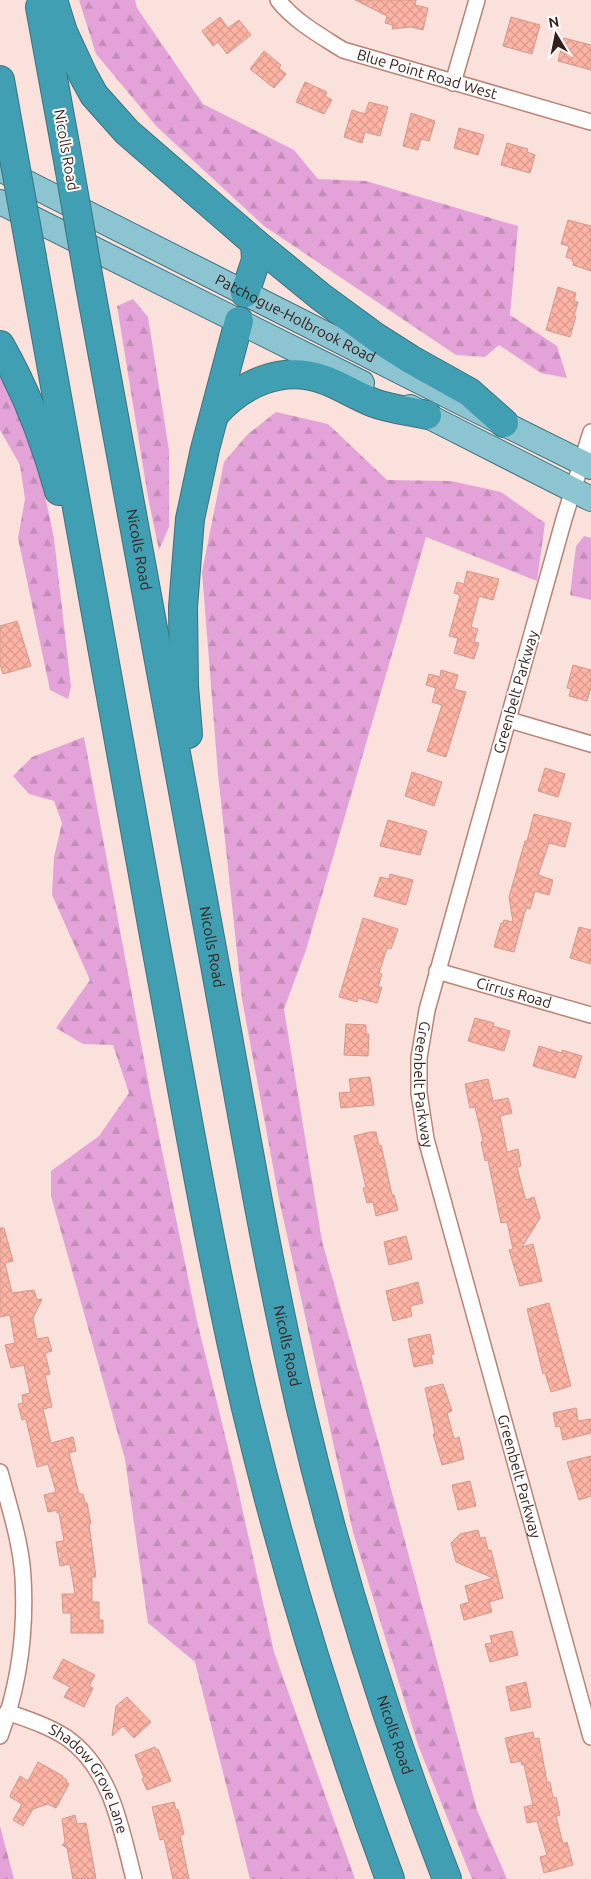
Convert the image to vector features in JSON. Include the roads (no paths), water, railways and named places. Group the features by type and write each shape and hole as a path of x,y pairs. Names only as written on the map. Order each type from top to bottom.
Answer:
{"highway":[{"name":"Nicolls Road","path":"39,0 256,1190 302,1411 328,1515 359,1620 424,1817 447,1879"},
{"path":"53,0 72,54 94,95 149,152 255,243 351,319 410,359 469,392 504,423"},
{"path":"0,80 201,1186 247,1410 274,1516 336,1725 390,1879"},
{"path":"245,293 256,260 255,243"},
{"path":"215,966 212,880 193,776 184,686 185,564 190,519 239,321"},
{"path":"0,345 21,385 44,442 62,501 75,557 100,632"},
{"path":"215,414 225,402 248,386 276,376 292,374 319,378 374,403 427,415"}],"main road":[{"name":"Patchogue-Holbrook Road","path":"0,169 586,464"},
{"name":"Patchogue-Holbrook Road","path":"0,202 582,494"},
{"path":"239,321 245,293"}],"street":[{"name":"Blue Point Road West","path":"278,0 314,31 343,50 591,122"},
{"path":"453,83 477,0"},
{"name":"Greenbelt Parkway","path":"591,432 582,494 509,720 437,971 427,1010 419,1058 419,1093 426,1139 591,1737"},
{"path":"509,720 591,744"},
{"name":"Cirrus Road","path":"437,971 591,1015"},
{"path":"0,1472 13,1521 23,1576 24,1632 8,1712 0,1736"},
{"name":"Shadow Grove Lane","path":"8,1712 40,1724 66,1738 86,1754 105,1782 121,1826 134,1879"}]}
